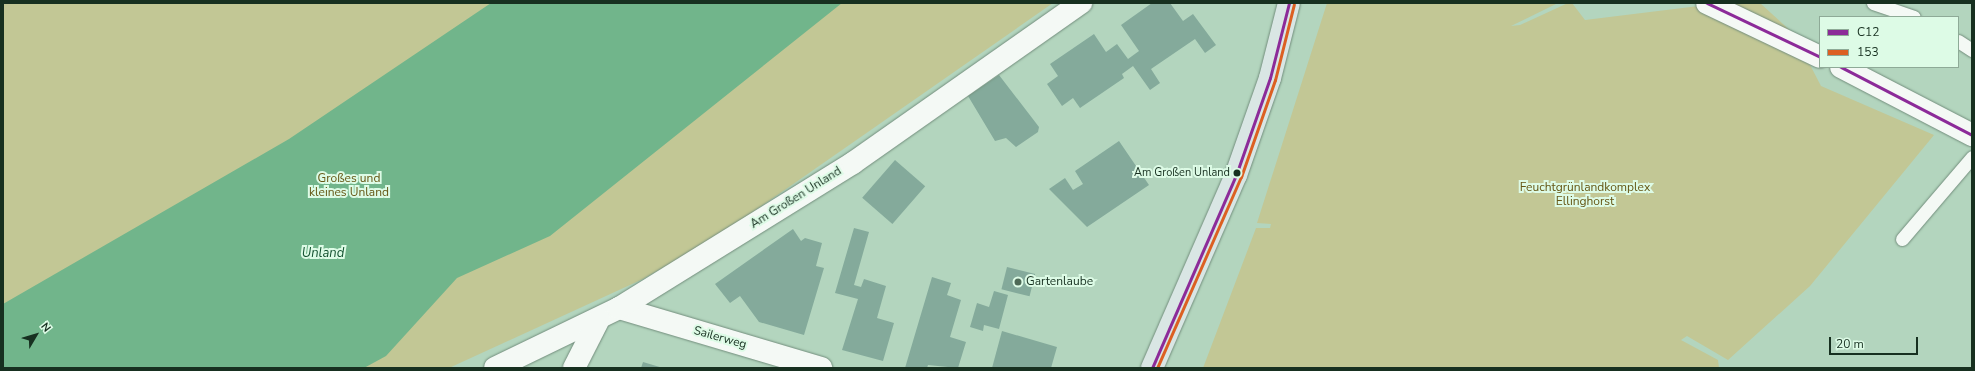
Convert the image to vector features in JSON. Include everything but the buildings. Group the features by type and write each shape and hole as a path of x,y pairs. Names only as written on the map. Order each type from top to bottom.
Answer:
{"main road":[{"path":"1152,368 1236,175 1270,78 1289,3"}],"street":[{"name":"Am Großen Unland","path":"495,368 619,308 853,163 1081,3"},
{"path":"1715,5 1819,57"},
{"path":"1843,68 1972,135"},
{"name":"Sailerweg","path":"619,308 821,368"},
{"path":"574,368 599,319"}],"lane":[{"path":"1873,3 1911,16"},
{"path":"1959,41 1972,50"},
{"path":"1902,240 1972,157"}],"green space":[{"name":"Großes und kleines Unland","path":"3,3 1053,3 717,237 643,279 449,368 3,368"},
{"name":"Feuchtgrünlandkomplex Ellinghorst","path":"1327,3 1558,3 1511,26 1520,25 1568,3 1572,3 1585,20 1723,3 1760,3 1794,34 1821,86 1934,135 1810,286 1728,360 1687,336 1681,340 1718,360 1719,368 1203,368 1256,228 1270,228 1271,224 1257,223"}],"water":[{"name":"Unland","path":"491,3 842,3 550,236 457,278 386,356 364,368 3,368 3,304 289,139"}],"transit line":[{"name":"C12","path":"1152,368 1236,175 1270,78 1289,3"},
{"name":"C12","path":"1707,3 1819,57"},
{"name":"153","path":"1157,368 1241,177 1275,80 1294,4"},
{"name":"C12","path":"1843,68 1972,135"}],"place":[{"name":"Am Großen Unland","path":"1237,173"},
{"name":"Gartenlaube","path":"1018,282"}]}
